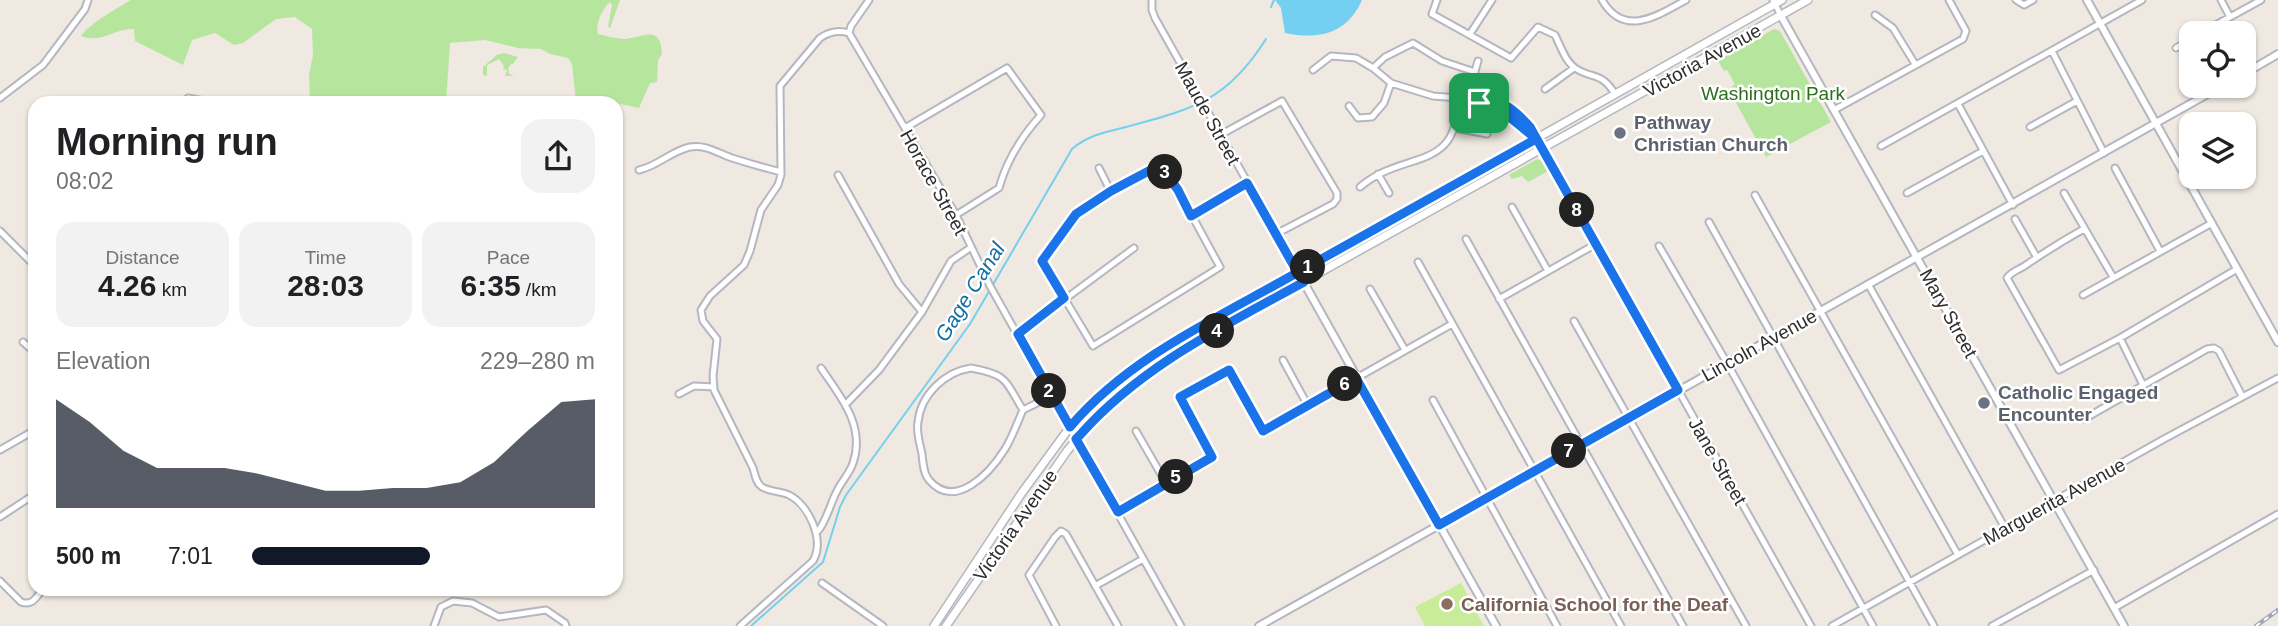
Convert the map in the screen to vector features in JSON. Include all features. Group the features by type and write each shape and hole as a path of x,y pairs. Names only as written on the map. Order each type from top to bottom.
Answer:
{"main road":[{"name":"Victoria Avenue","path":"946,626 1076,439 1098,415 1142,376 1304,282 1808,0"},
{"name":"Victoria Avenue","path":"934,626 1021,494 1070,427 1100,396 1147,358 1777,1"}],"street":[{"path":"0,98 43,65 85,9 88,0"},
{"path":"740,626 813,561 818,548 818,531 793,498 766,489 757,481 714,387 717,339 704,321 701,310 710,296 744,265 761,210 778,185 781,172 780,86 820,38 829,33 846,32 869,0"},
{"name":"Maude Street","path":"1152,0 1155,18 1496,626"},
{"path":"1437,0 1432,14 1511,58 1538,27 1555,35 1574,68 1606,81 1615,94"},
{"path":"1470,34 1492,0"},
{"path":"1602,0 1610,12 1621,18 1640,22 1686,0"},
{"path":"1834,110 1966,36 1966,31 1949,0"},
{"path":"2016,0 2024,5 2034,0"},
{"path":"2087,0 2278,342"},
{"path":"1881,146 2142,0"},
{"path":"2221,0 2230,17"},
{"path":"2223,21 2260,0"},
{"name":"Mary Street","path":"1777,1 1781,16 2124,626"},
{"path":"1875,15 1893,28 1915,64"},
{"name":"Horace Street","path":"846,32 956,215 991,288 1181,626"},
{"path":"1373,68 1385,57 1413,43 1442,61 1475,72"},
{"path":"2052,51 2104,153"},
{"path":"2256,67 2278,54"},
{"path":"1313,70 1331,56 1356,58 1391,83 1384,103 1373,117 1358,118 1349,106"},
{"path":"1472,99 1471,85 1478,61"},
{"path":"905,128 1007,68 1041,114 1019,139 1006,165 999,188 956,215"},
{"path":"1545,89 1574,68"},
{"name":"Jane Street","path":"1391,83 1433,96 1458,99 1490,97 1524,121 1811,626"},
{"name":"Lincoln Avenue","path":"1259,626 2200,98"},
{"path":"1360,187 1393,167 1432,155 1448,142 1456,128 1458,99"},
{"path":"1220,135 1282,101 1337,193 1337,200 1276,234"},
{"path":"2030,127 2077,101"},
{"path":"1958,104 2012,205"},
{"path":"1456,128 1487,134"},
{"path":"639,170 650,168 673,154 694,146 702,146 781,172"},
{"path":"1907,193 1983,151"},
{"path":"1160,165 1178,190 1220,267 1093,346 1042,261 1076,214 1111,191 1160,165"},
{"path":"1099,168 1111,191"},
{"path":"2115,168 2160,251"},
{"path":"1378,174 1389,194"},
{"path":"838,175 899,284 922,312"},
{"path":"1191,216 1247,183"},
{"path":"2064,193 2113,277"},
{"path":"1755,195 1958,555"},
{"path":"1512,207 1548,271"},
{"path":"2015,219 2036,256"},
{"path":"1709,222 1934,626"},
{"path":"2083,295 2212,223"},
{"path":"2084,229 2036,256 2010,273 2007,278 2059,370 2120,338 2237,269"},
{"path":"0,231 28,259"},
{"path":"1466,239 1683,626"},
{"path":"1500,299 1596,244"},
{"path":"1659,246 1727,363 1872,626"},
{"path":"846,404 879,370 922,312 951,261 970,248"},
{"path":"1018,334 1134,248"},
{"path":"1418,262 1621,626"},
{"path":"1868,284 2005,528"},
{"path":"1370,289 1405,350"},
{"path":"1574,321 1746,626"},
{"path":"1118,512 1212,457 1180,397 1229,370 1263,431 1452,324"},
{"path":"2120,338 2144,385"},
{"path":"23,342 28,347"},
{"path":"2084,419 2207,349 2214,348 2219,351 2242,396"},
{"path":"1283,360 1308,405"},
{"path":"818,531 837,490 853,464 856,446 855,428 846,404 821,368"},
{"path":"1023,410 1005,379 996,372 971,368 956,370 942,379 930,394 917,424 924,469 929,480 948,492 960,492 984,476 1005,449 1023,410 1051,396"},
{"name":"Marguerita Avenue","path":"1832,626 2054,500 2278,378"},
{"path":"678,394 694,386 714,387"},
{"path":"1433,400 1557,626"},
{"path":"1136,431 1166,483"},
{"path":"0,450 28,434"},
{"path":"0,517 28,499"},
{"path":"2115,608 2278,514"},
{"path":"1056,626 1029,575 1061,531 1066,534 1118,626"},
{"path":"1095,586 1143,559"},
{"path":"1992,626 2094,570"},
{"path":"0,581 26,603 38,596"},
{"path":"822,583 883,626"},
{"path":"434,626 441,607 453,601 471,603 499,617 546,610 566,626"}],"green space":[{"path":"131,0 620,0 610,28 610,2 604,9 598,21 598,34 622,39 653,35 661,44 662,54 658,60 657,82 650,83 639,108 623,105 623,96 575,96 572,64 568,58 541,49 518,48 485,40 450,43 446,96 310,96 312,29 295,17 276,19 243,43 234,45 215,33 192,40 183,65 135,41 134,29 96,38 81,36 97,21"},
{"name":"Washington Park","path":"1774,29 1780,31 1831,122 1766,157 1730,92 1735,84 1718,61"},
{"path":"504,53 518,57 508,68 509,74 512,75 514,83 512,76 505,76 507,70 503,69 499,59 487,65 487,76 483,75 483,67 497,55"},
{"path":"1537,159 1542,161 1548,171 1528,182 1522,176 1512,179 1509,175"},
{"name":"California School for the Deaf","path":"1461,583 1484,626 1425,626 1415,607"}],"water":[{"path":"1275,0 1362,0 1356,11 1340,27 1331,32 1309,36 1285,33 1281,8"}],"waterway":[{"path":"1271,7 1274,0"},
{"name":"Gage Canal","path":"751,626 823,562 846,495 970,324 1072,149 1084,140 1171,114 1206,100 1237,76 1266,39"}],"railway":[{"path":"2256,626 2278,610"}],"place":[{"name":"Pathway Christian Church","path":"1620,133"},
{"name":"Catholic Engaged Encounter","path":"1984,403"},
{"name":"California School for the Deaf","path":"1447,604"}],"route":[{"path":"1479,103 1472,99 1490,97 1506,106 1530,127 1678,390 1439,525 1356,378 1263,431 1229,370 1180,397 1212,457 1118,512 1076,439 1115,398 1142,376 1304,282 1298,272 1295,268 1247,183 1191,216 1178,190 1160,165 1111,191 1076,214 1042,261 1064,298 1018,334 1070,427 1100,396 1147,358 1175,341 1298,272 1405,212 1536,139 1500,109 1479,103"}]}
